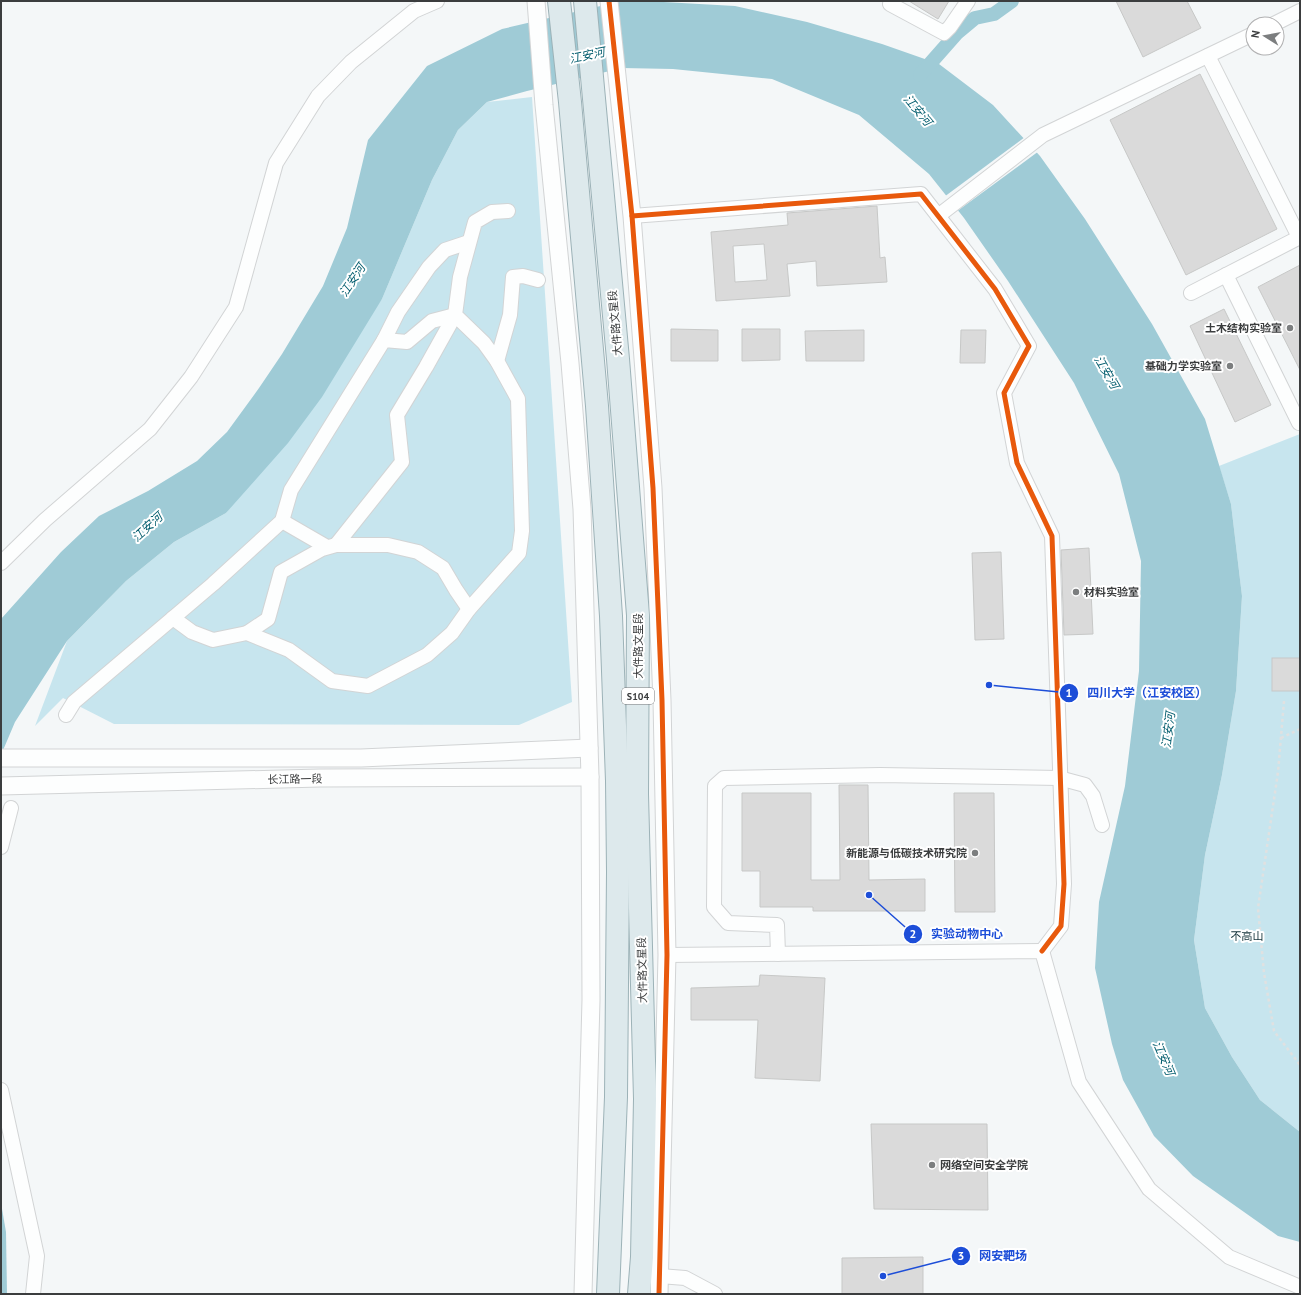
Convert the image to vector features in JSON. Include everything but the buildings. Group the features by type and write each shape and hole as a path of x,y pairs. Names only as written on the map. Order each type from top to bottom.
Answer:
{"main road":[{"name":"S104","path":"559,1 570,102 597,406 611,616 617,766 618,880 616,1097 608,1294"},
{"name":"大件路文星段","path":"585,1 619,367 638,615 638,802 644,1099 642,1257 639,1294"}],"street":[{"path":"1,563 45,520 150,429 191,377 236,307 276,163 318,96 351,62 414,11 437,1"},
{"path":"609,1 632,216 654,496 662,700 667,955 659,1294"},
{"path":"890,4 944,33 968,1"},
{"path":"536,2 544,105 570,363 582,509 590,778 592,1000 583,1294"},
{"path":"1285,18 1300,11"},
{"path":"938,216 1043,135 1245,38"},
{"path":"1191,293 1300,237 1208,56"},
{"path":"632,216 921,194 995,289 1029,346 1004,393 1017,463 1052,536 1059,778 1064,884 1061,926 1042,951"},
{"path":"332,546 402,462 397,415 455,315 460,277 475,222 492,212 508,211"},
{"path":"66,715 74,702 213,584 282,520 291,490 384,340 398,312 429,267 445,250 469,242"},
{"path":"1226,275 1299,423"},
{"path":"497,361 510,315 513,277 523,276 538,280"},
{"path":"384,340 408,342 432,321 455,315"},
{"path":"247,633 289,650 332,682 368,686 427,655 452,633 469,609 519,553 522,531 518,399 497,361 484,343 455,315"},
{"path":"282,520 332,546"},
{"path":"173,618 192,632 213,640 247,633 268,619 281,572 322,549 332,546 388,545 418,552 443,568 469,609"},
{"name":"长江路一段","path":"2,758 361,758 589,748"},
{"path":"778,954 777,925 728,923 714,907 715,786 724,778 880,775 1059,778 1084,785 1093,796 1102,825"},
{"name":"长江路一段","path":"4,786 320,778 590,778"},
{"path":"1,847 11,808"},
{"path":"667,955 1042,951"},
{"path":"1042,951 1079,1082 1149,1189 1229,1257 1300,1287"},
{"path":"1,1090 38,1256 33,1294"},
{"path":"660,1276 685,1278 715,1294"}],"path":[{"path":"1284,701 1278,772 1258,908 1264,973 1274,1030 1300,1065"},
{"path":"1280,738 1300,728"}],"green space":[{"path":"532,97 572,702 519,725 114,724 63,698 35,726 67,641 126,581 174,542 226,513 382,299 432,180 458,130 487,102"},
{"name":"不高山","path":"1300,434 1300,1132 1260,1100 1232,1057 1205,1008 1194,940 1205,855 1222,775 1236,691 1242,596 1231,504 1219,466"}],"water":[{"name":"江安河","path":"622,1 735,6 807,22 882,44 939,64 993,105 1040,156 1085,219 1152,324 1205,419 1231,504 1242,596 1236,691 1222,775 1205,855 1194,940 1205,1008 1232,1057 1260,1100 1300,1132 1300,1242 1278,1236 1193,1176 1154,1136 1123,1080 1112,1044 1095,968 1099,902 1125,786 1139,671 1141,561 1119,474 1074,383 1008,281 964,218 929,174 859,115 772,79 673,69 622,68 487,102 458,130 432,180 382,299 322,397 288,443 226,513 174,542 126,581 67,641 15,722 1,755 1,619 61,552 99,516 148,491 197,461 227,432 282,354 323,286 347,228 368,140 427,66 502,29"},
{"path":"1,1203 6,1232 7,1294 1,1294"}],"pier":[{"path":"1025,137 1039,151 956,212 944,197"}],"waterway":[{"path":"920,75 957,33 975,18 994,14 1012,1"}],"cycle path":[{"path":"609,1 632,216 653,488 662,700 667,955 659,1294"},
{"path":"632,216 921,194 995,289 1029,346 1004,393 1017,463 1052,536 1064,884 1061,926 1042,951"}],"place":[{"name":"土木结构实验室","path":"1290,328"},
{"name":"基础力学实验室","path":"1230,366"},
{"name":"材料实验室","path":"1076,592"},
{"name":"四川大学（江安校区）","path":"989,685"},
{"name":"新能源与低碳技术研究院","path":"975,853"},
{"name":"实验动物中心","path":"869,895"},
{"name":"网络空间安全学院","path":"932,1165"},
{"name":"网安靶场","path":"883,1276"}]}
